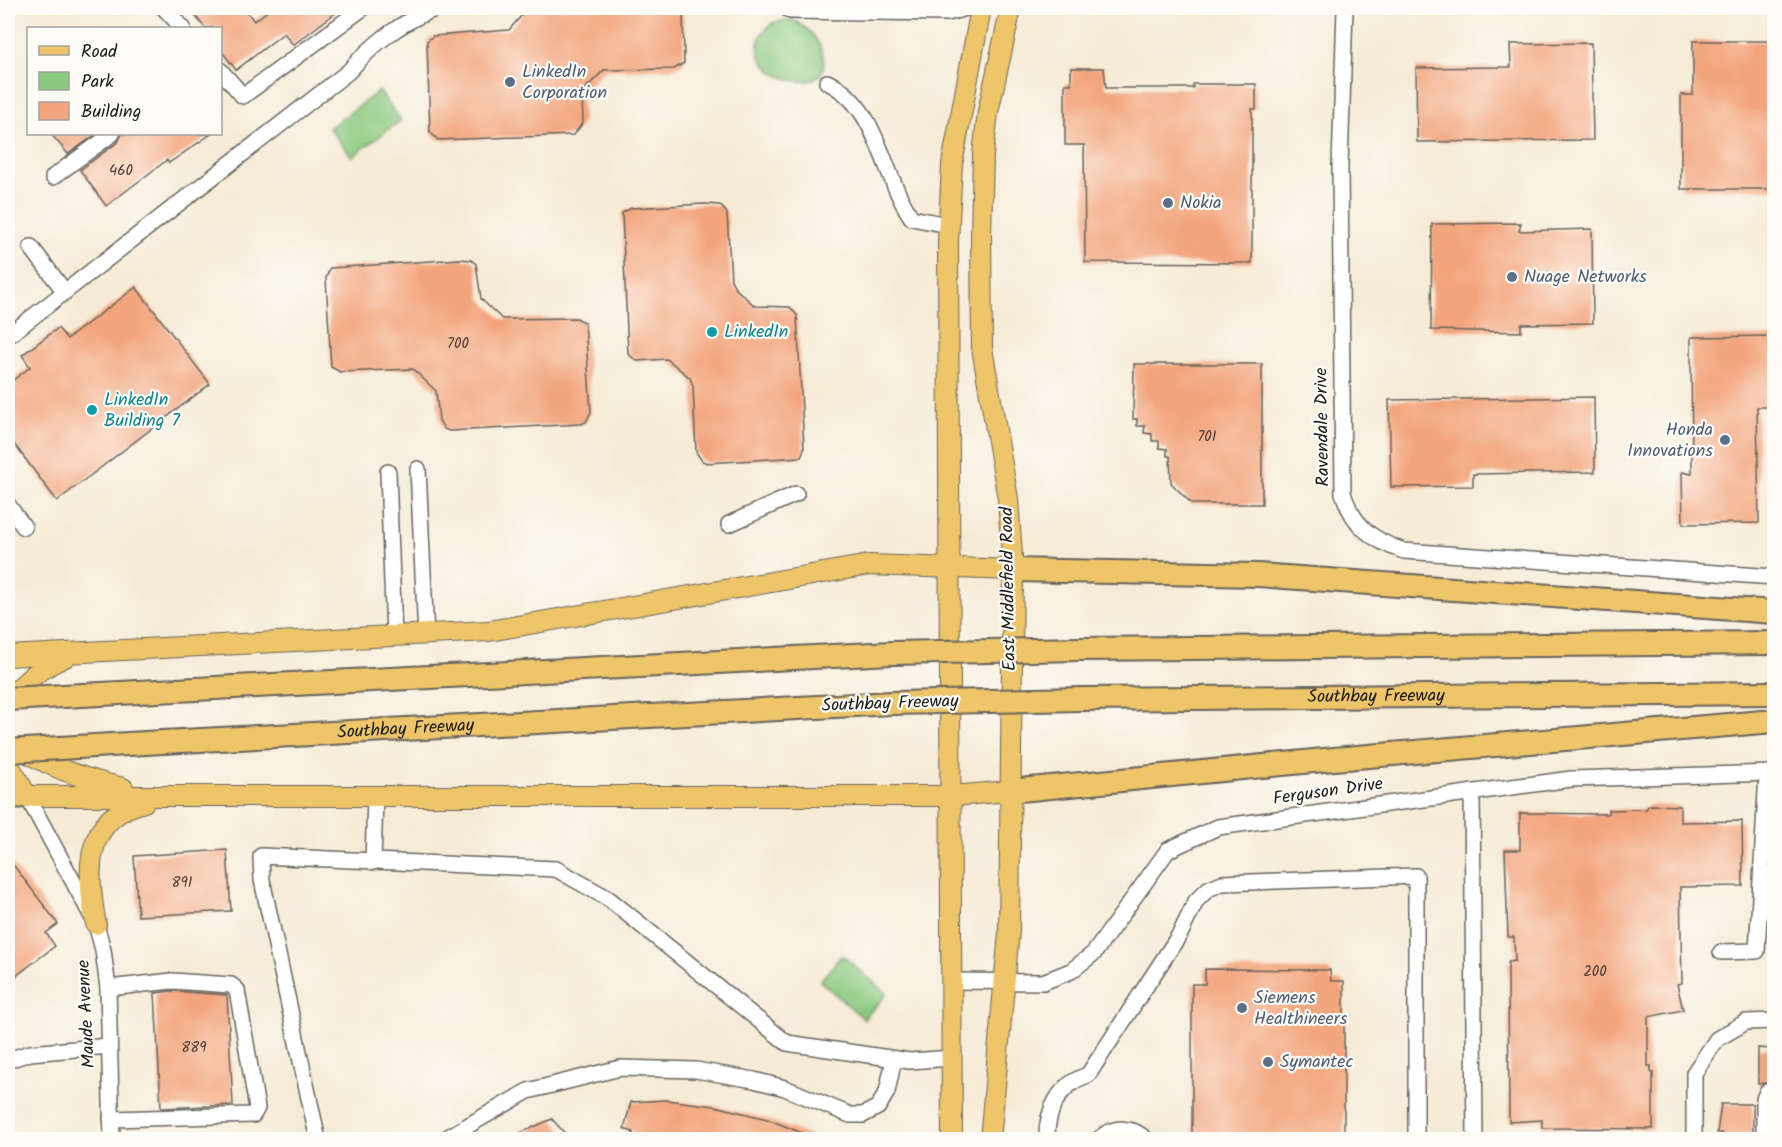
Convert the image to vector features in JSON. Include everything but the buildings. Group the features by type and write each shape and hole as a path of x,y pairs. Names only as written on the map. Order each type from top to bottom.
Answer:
{"highway":[{"path":"1013,570 1258,575 1774,612"},
{"path":"8,700 892,653 1079,649 1774,643"},
{"name":"Southbay Freeway","path":"8,750 892,703 1082,699 1774,693"},
{"path":"1010,791 1334,759 1569,741 1774,721"}],"main road":[{"path":"952,1140 948,225 952,164 981,8"},
{"name":"East Middlefield Road","path":"990,1140 1010,912 1013,570 1008,499 984,363 980,307 983,154 988,112 1011,8"},
{"path":"8,656 489,631 869,566 1013,570"},
{"path":"8,700 22,684 47,665 76,652"},
{"path":"8,740 36,758 91,780 164,797"},
{"path":"8,764 17,796 952,796 1010,791"},
{"path":"96,924 88,885 91,860 99,834 107,820 126,807 164,797"}],"street":[{"path":"164,8 182,27"},
{"path":"222,72 243,96 363,8"},
{"path":"8,336 348,72 383,37 408,20 436,8"},
{"path":"786,8 791,11 947,13 966,8"},
{"name":"Ravendale Drive","path":"1345,8 1340,166 1343,493 1355,522 1383,544 1404,551 1774,577"},
{"path":"827,82 846,93 862,114 877,141 898,198 912,218 948,225"},
{"path":"53,177 111,135"},
{"path":"31,247 65,292"},
{"path":"418,469 426,636"},
{"path":"388,472 394,637"},
{"path":"729,524 796,494"},
{"path":"8,505 24,527"},
{"path":"1721,952 1757,951 1771,773"},
{"name":"Ferguson Drive","path":"952,981 1043,982 1071,971 1094,953 1168,850 1218,827 1571,779 1771,773"},
{"path":"1472,792 1474,1140"},
{"name":"Maude Avenue","path":"17,796 96,924 108,988 112,1140"},
{"path":"373,862 375,797"},
{"path":"318,1140 262,880 261,856 556,869 609,899 787,1043 910,1061 952,1059"},
{"path":"1047,1140 1047,1117 1071,1081 1088,1075 1180,934 1196,900 1208,889 1222,883 1416,876 1416,1140"},
{"path":"108,988 172,981 231,985 237,990 258,1108 253,1114 111,1119"},
{"path":"1694,1140 1694,1073 1716,1038 1746,1022 1774,1021"},
{"path":"8,1060 30,1053 109,1046"},
{"path":"443,1140 528,1091 620,1068 696,1070 754,1080 785,1088 850,1115 863,1115 878,1107 887,1092 894,1059"},
{"path":"1764,1140 1764,1099 1771,1091"},
{"path":"1098,1140 1109,1132 1122,1129 1136,1131 1148,1140"}],"green space":[{"path":"792,19 812,34 821,49 823,70 815,78 804,81 790,80 776,74 765,64 759,52 760,37 772,23"},
{"path":"379,91 401,120 352,157 329,128"},
{"path":"842,955 887,994 864,1019 820,981"}],"place":[{"name":"LinkedIn Corporation","path":"510,82"},
{"name":"Nokia","path":"1168,203"},
{"name":"Nuage Networks","path":"1512,277"},
{"name":"LinkedIn","path":"712,332"},
{"name":"LinkedIn Building 7","path":"92,410"},
{"name":"Honda Innovations","path":"1725,440"},
{"name":"Siemens Healthineers","path":"1242,1008"},
{"name":"Symantec","path":"1268,1062"}]}
